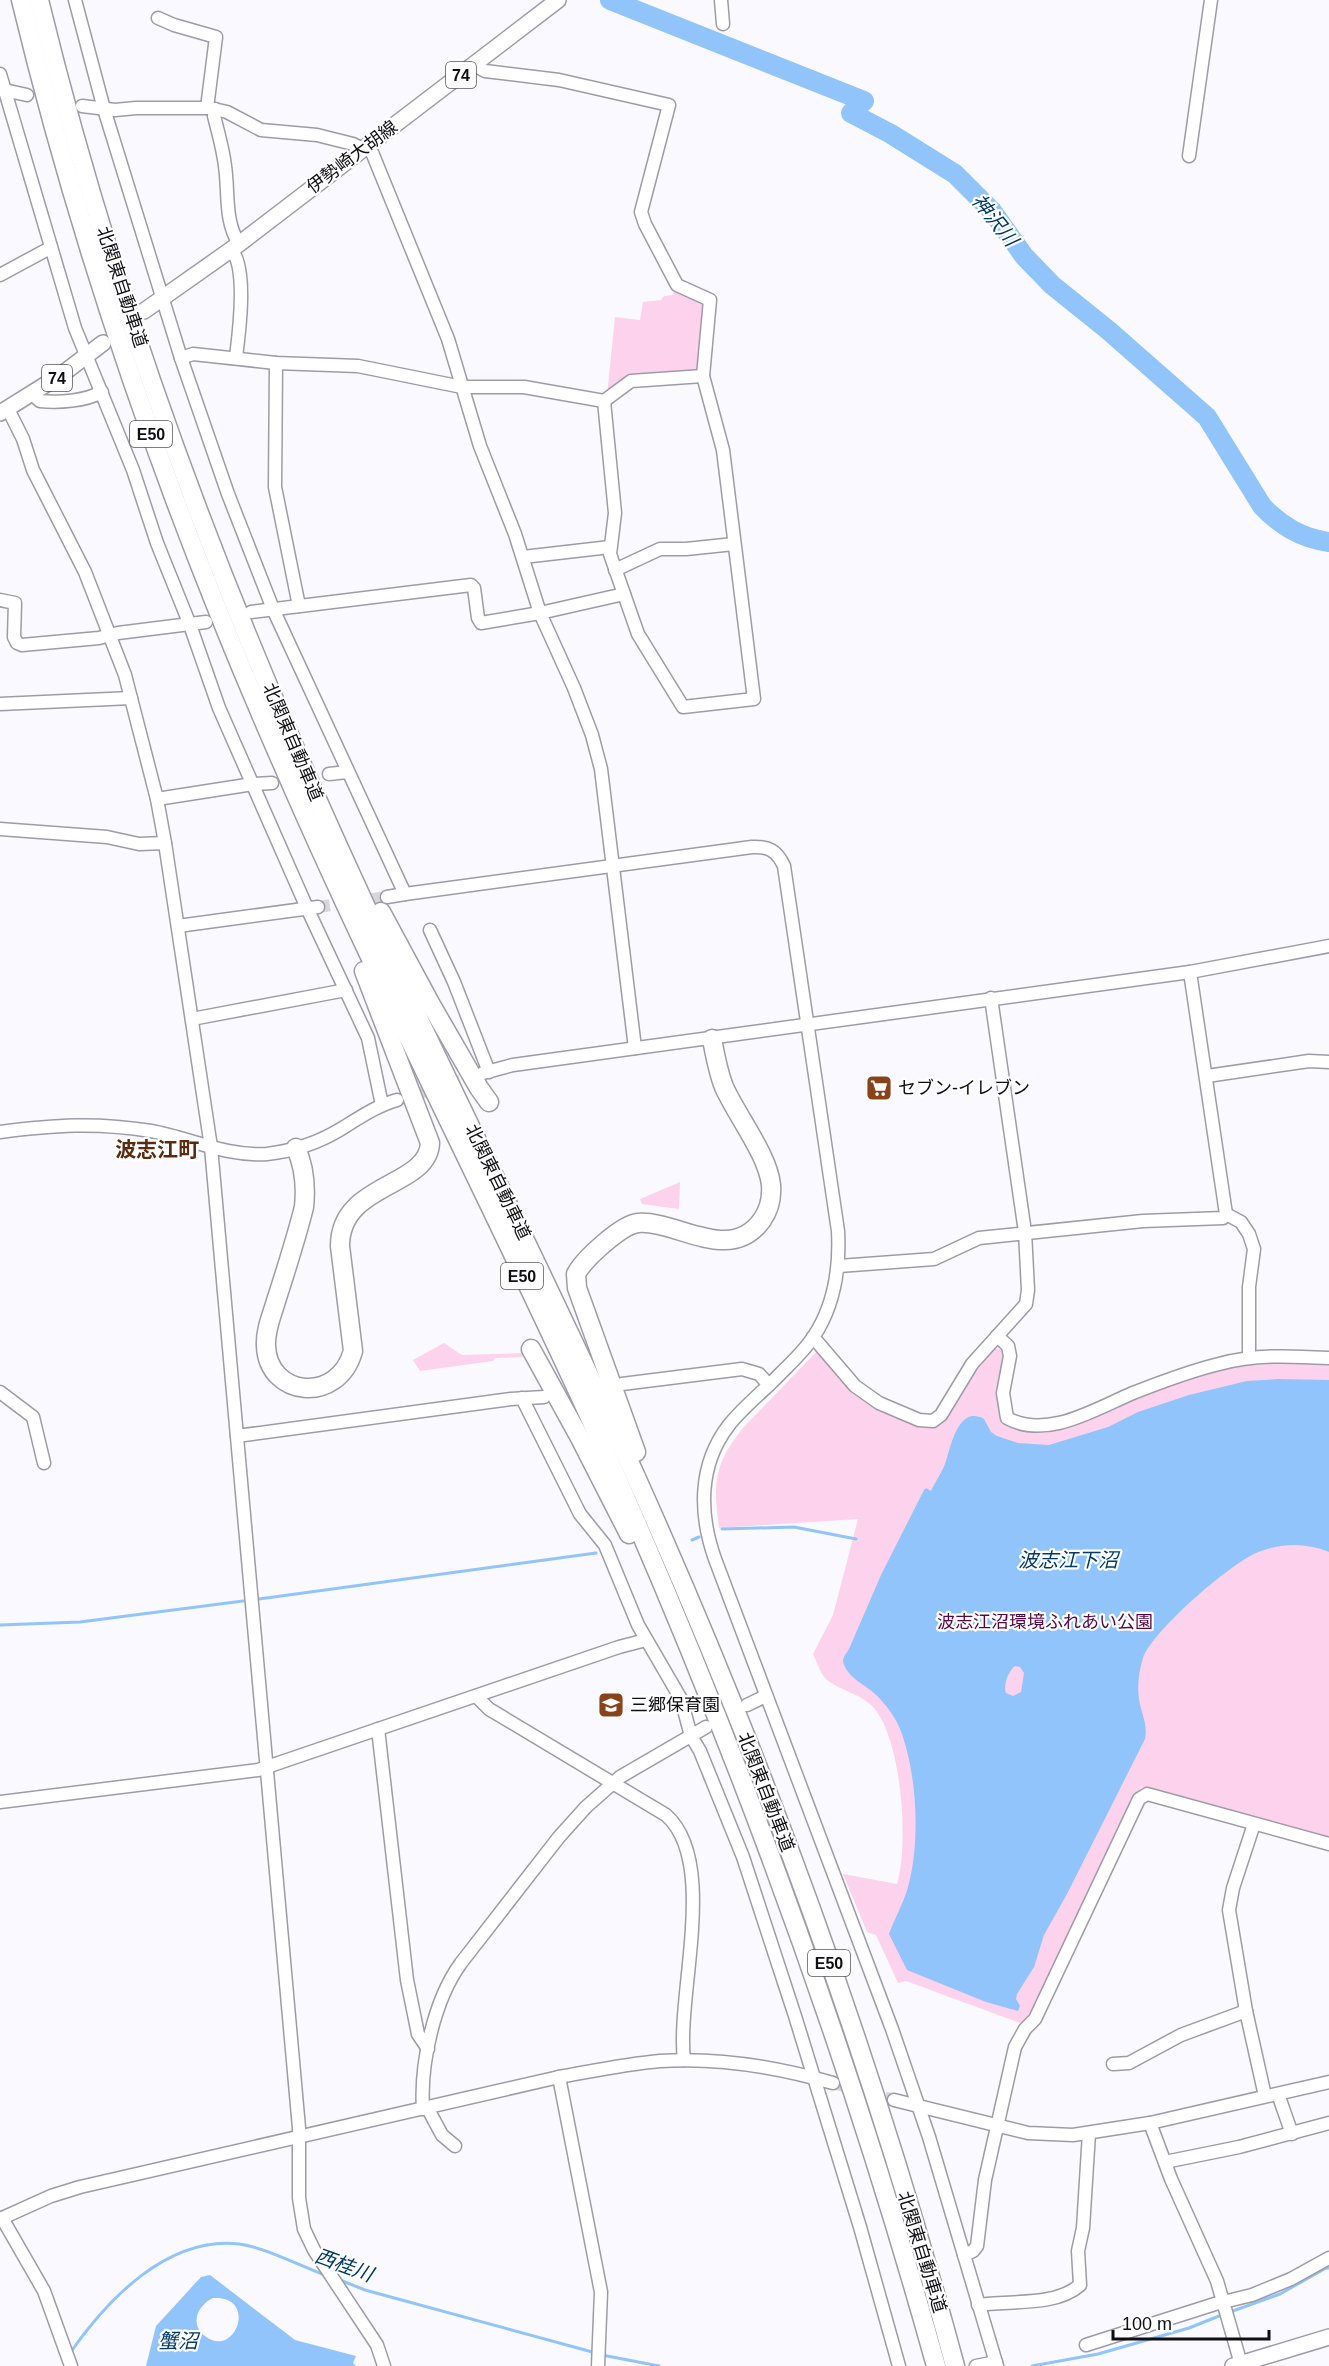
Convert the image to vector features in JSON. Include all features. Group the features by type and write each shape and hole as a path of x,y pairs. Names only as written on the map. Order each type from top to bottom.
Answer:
{"highway":[{"name":"北関東自動車道","path":"21,0 86,239 147,423 231,644 322,854 594,1428 712,1703 799,1930 837,2039 887,2195 934,2358"},
{"name":"北関東自動車道","path":"39,0 104,233 164,417 211,546 291,741 368,910 567,1327 684,1588 776,1815 816,1925 883,2122 955,2366"},
{"path":"291,741 430,1003 489,1102"},
{"path":"296,1148 301,1160 303,1208 268,1326 266,1348 273,1368 279,1376 294,1386 314,1388 323,1386 341,1376 353,1351 340,1246 340,1236 346,1218 363,1200 423,1162 429,1152 430,1143 322,854"},
{"path":"684,1588 613,1390 576,1281 576,1274 583,1264 630,1225 645,1223 720,1240 745,1234 753,1229 764,1216 771,1199 770,1176 724,1087 712,1039"},
{"path":"638,1215 710,1232 728,1233 749,1224 762,1205 765,1188 760,1173 717,1087 712,1039"},
{"path":"296,1148 297,1202 259,1339 263,1366 275,1382 283,1388 303,1394 324,1393 342,1384 354,1369 359,1340 346,1244 347,1236 358,1213 371,1203 385,1198"},
{"path":"531,1349 580,1438 712,1703"}],"main road":[{"name":"伊勢崎大胡線","path":"144,311 235,247 558,0"},
{"name":"74","path":"4,411 32,394 103,343"},
{"path":"1237,2365 1329,2337"}],"street":[{"path":"75,0 104,109 181,358 228,494 273,609 405,894"},
{"path":"721,0 723,24"},
{"path":"1189,156 1210,0"},
{"path":"158,18 216,38 211,109 225,169 229,216 238,260 241,319 236,357"},
{"path":"474,65 485,70 559,80 669,105 641,212 677,285 710,300 703,376 723,450 754,699 683,708 638,634 610,554 615,513 604,401"},
{"path":"0,74 2,89 50,248 86,356 133,470 171,582 190,625 219,708 313,908 368,1038 382,1105"},
{"path":"2,89 27,95"},
{"path":"82,105 104,109 211,109 227,112 261,130 317,135 366,147 432,297 448,339 480,446 523,557 540,613 574,688 592,735 601,769 635,1048"},
{"path":"0,275 50,248"},
{"path":"181,358 193,354 276,363 358,366 462,387 524,387 604,401 631,381 703,376"},
{"path":"276,363 274,487 299,606"},
{"path":"32,394 40,402 55,402 85,398 102,392"},
{"path":"4,411 23,439 33,470 85,572 110,634 131,698 157,799 211,1147 267,1767 298,2138 302,2224 314,2250 377,2345 384,2366"},
{"path":"615,570 660,549 734,544"},
{"path":"523,557 610,547"},
{"path":"250,612 471,585 474,588 478,618 481,623 540,613 624,594"},
{"path":"0,600 15,603 14,637 19,645 99,638 110,634 206,622"},
{"path":"0,704 131,698"},
{"path":"329,774 347,772"},
{"path":"157,799 272,783"},
{"path":"0,829 106,837 139,844 165,843"},
{"path":"387,897 752,847 768,847 781,861 785,873 838,1231 839,1266 830,1302 813,1337 739,1414 721,1437 707,1471 703,1504 708,1540 892,2029 918,2106 996,2364 976,2366"},
{"path":"178,926 313,908"},
{"path":"430,930 454,982 486,1072 513,1065 1190,972 1329,946"},
{"path":"1190,972 1226,1214"},
{"path":"192,1019 346,990"},
{"path":"813,1337 855,1386 879,1403 899,1413 933,1421 941,1415 972,1364 1026,1304 1028,1290 1025,1232 991,998"},
{"path":"1207,1076 1309,1061 1329,1062"},
{"path":"0,1132 72,1124 105,1125 151,1131 232,1152 253,1154 296,1148 330,1135 382,1105 397,1100"},
{"path":"839,1266 934,1259 979,1238 1143,1221 1222,1218 1226,1214"},
{"path":"1226,1214 1241,1222 1249,1234 1254,1249 1249,1287 1249,1358"},
{"path":"998,1336 1008,1346 1010,1356 1003,1394 1007,1418 1016,1423 1033,1426 1068,1420 1166,1381 1219,1364 1249,1358 1329,1358"},
{"path":"622,1384 742,1369 759,1374 769,1385"},
{"path":"0,1392 33,1417 44,1463"},
{"path":"237,1436 544,1397"},
{"path":"522,1398 580,1514 605,1545 646,1640 681,1699 691,1736 700,1751 742,1857 860,2227 899,2366"},
{"path":"0,1802 267,1767 610,1650 646,1640"},
{"path":"476,1696 489,1709 673,1821 684,1842 694,1892 684,2004 684,2060"},
{"path":"747,1705 766,1696"},
{"path":"455,2146 442,2134 426,2109 423,2096 428,2049 434,2024 455,1971 568,1826 613,1783 706,1727"},
{"path":"378,1729 407,1980 418,2034 428,2049"},
{"path":"964,2254 973,2251 977,2246 985,2180 1011,2060 1025,2029 1035,2019 1139,1799 1147,1794 1329,1844"},
{"path":"1254,1824 1233,1888 1229,1910 1246,2011 1272,2095 1292,2134"},
{"path":"1113,2064 1129,2063 1181,2035 1246,2011"},
{"path":"71,2366 44,2291 1,2218 51,2196 80,2187 559,2077 637,2064 684,2060 754,2064 833,2083"},
{"path":"559,2077 601,2292 598,2364"},
{"path":"894,2100 996,2127 1042,2134 1089,2133 1150,2123 1329,2082"},
{"path":"1150,2123 1207,2255 1226,2310 1237,2365"},
{"path":"1165,2162 1292,2134 1329,2123"},
{"path":"978,2305 1020,2303 1062,2295 1080,2285 1078,2251 1083,2228 1089,2133"},
{"path":"1086,2345 1226,2310 1236,2301 1275,2286 1329,2258"}],"green space":[{"path":"675,290 707,302 699,374 628,379 607,395 615,317 640,320 643,302 661,300 664,296 672,295"},
{"path":"680,1182 679,1209 642,1204 640,1199"},
{"path":"444,1343 462,1355 522,1353 523,1357 495,1358 493,1361 420,1371 413,1360"},
{"name":"波志江下沼","path":"994,1348 1003,1350 1005,1356 998,1394 1015,1427 1129,1400 1209,1373 1240,1366 1329,1363 1329,1840 1141,1787 1030,2018 1020,2023 906,1981 898,1983 876,1935 867,1932 843,1874 897,1884 902,1844 897,1768 884,1723 869,1703 826,1679 813,1654 833,1615 858,1519 719,1528 716,1498 721,1464 733,1441 819,1349 857,1386 888,1411 919,1426 934,1426"}],"water":[{"name":"波志江下沼","path":"1329,1380 1329,1552 1312,1547 1287,1545 1261,1551 1249,1557 1215,1581 1177,1614 1150,1646 1143,1658 1138,1683 1139,1699 1146,1728 1145,1739 1044,1935 1034,1967 1017,1994 1016,1999 1020,2006 1018,2011 986,2002 907,1970 889,1934 909,1883 915,1848 915,1808 911,1769 902,1734 894,1717 874,1693 846,1670 843,1661 881,1575 924,1490 926,1488 931,1491 943,1469 957,1429 968,1417 975,1416 984,1419 991,1432 997,1436 1018,1443 1049,1445 1108,1427 1138,1412 1189,1395 1247,1381","holes":["1020,1667 1024,1673 1021,1692 1013,1696 1006,1693 1006,1683 1012,1668"]},
{"name":"蟹沼","path":"210,2275 295,2340 356,2356 353,2363 356,2366 146,2366 156,2326 201,2277","holes":["213,2298 227,2300 235,2306 239,2315 238,2325 233,2334 225,2340 216,2341 200,2331 197,2326 197,2315 203,2305"]}],"waterway":[{"name":"神沢川","path":"610,0 864,101 851,113 891,134 955,174 992,211 1024,256 1052,285 1108,330 1207,417 1262,506 1269,513 1284,525 1301,534 1329,542"},
{"path":"722,1529 794,1527 856,1539"},
{"path":"692,1540 699,1537"},
{"path":"259,1599 596,1553"},
{"path":"0,1625 80,1622 243,1601"},
{"name":"西桂川","path":"70,2353 102,2312 121,2293 164,2261 187,2250 213,2244 239,2244 271,2253 325,2275"},
{"name":"西桂川","path":"1230,2312 1280,2294 1329,2268"},
{"name":"西桂川","path":"340,2280 365,2290 596,2353"},
{"name":"西桂川","path":"1032,2366 1098,2354 1189,2328 1224,2314"},
{"name":"西桂川","path":"602,2355 659,2366"}],"tunnel":[{"path":"318,907 387,897"},
{"path":"397,1100 479,1075"},
{"path":"833,2083 894,2100"}],"place":[{"name":"セブン-イレブン","path":"879,1088"},
{"name":"三郷保育園","path":"611,1705"}],"district":[{"name":"波志江町","path":"157,1149"}],"park label":[{"name":"波志江沼環境ふれあい公園","path":"1045,1622"}]}
